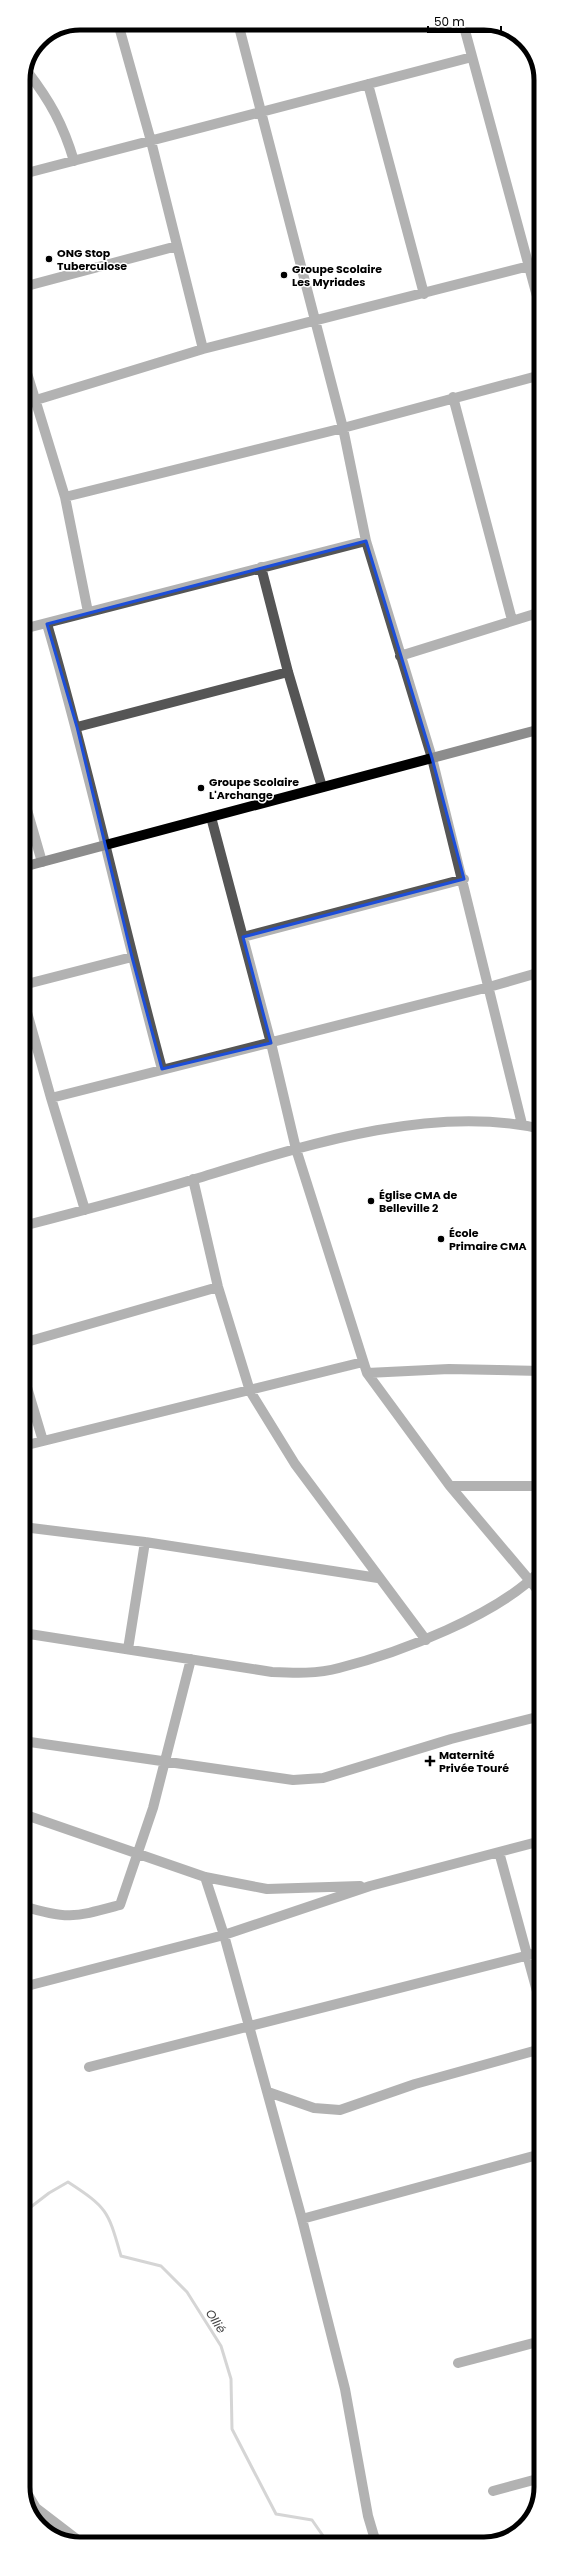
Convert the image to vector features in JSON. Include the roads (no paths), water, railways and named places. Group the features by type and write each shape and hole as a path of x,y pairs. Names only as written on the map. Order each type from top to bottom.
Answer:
{"main road":[{"path":"30,865 104,847 534,731"}],"street":[{"path":"120,30 151,141 203,349"},
{"path":"240,30 343,428 366,541 432,758 464,879 522,1124"},
{"path":"466,30 534,286"},
{"path":"30,172 472,57"},
{"path":"31,75 43,91 65,130 74,161"},
{"path":"368,84 424,294"},
{"path":"30,285 178,246"},
{"path":"30,402 203,349 424,294 534,265"},
{"path":"65,497 343,428 453,397 534,377"},
{"path":"30,384 65,497 88,612"},
{"path":"453,397 512,620"},
{"path":"30,628 366,541"},
{"path":"261,568 288,672 322,787"},
{"path":"400,656 534,614"},
{"path":"47,624 77,727 104,847 162,1069"},
{"path":"77,727 288,672"},
{"path":"211,817 271,1043 296,1148 367,1373 450,1486 534,1586"},
{"path":"30,820 42,862"},
{"path":"243,937 464,879"},
{"path":"30,983 132,957"},
{"path":"51,1098 162,1069 271,1043 534,974"},
{"path":"30,1023 85,1210"},
{"path":"30,1224 85,1210 296,1148 403,1126 466,1121 522,1124 534,1127"},
{"path":"193,1179 218,1287 250,1391 295,1464 378,1578 426,1640"},
{"path":"30,1341 218,1287"},
{"path":"30,1444 364,1362"},
{"path":"367,1373 449,1369 534,1371"},
{"path":"30,1397 43,1441"},
{"path":"450,1486 534,1486"},
{"path":"30,1528 144,1542 378,1578"},
{"path":"128,1649 144,1542"},
{"path":"30,1634 272,1672 297,1673 338,1669 426,1640 482,1611 534,1577"},
{"path":"30,1908 55,1916 76,1916 120,1905 139,1853 166,1760 191,1659"},
{"path":"30,1743 166,1760 273,1779 323,1778 451,1739 534,1718"},
{"path":"30,1816 205,1877 267,1889 370,1886"},
{"path":"30,1985 224,1935 370,1886 534,1843"},
{"path":"499,1852 534,1980"},
{"path":"205,1877 224,1935 302,2219 345,2389 368,2516 374,2537"},
{"path":"89,2067 534,1954"},
{"path":"268,2092 314,2108 340,2110 415,2084 534,2052"},
{"path":"302,2219 534,2156"},
{"path":"458,2363 534,2343"},
{"path":"493,2491 534,2480"},
{"path":"33,2503 36,2508 48,2519 72,2536"}],"waterway":[{"name":"Ollié","path":"30,2208 49,2193 68,2182 91,2198 105,2212 113,2229 121,2256 161,2266 187,2292 221,2346 231,2379 232,2429 276,2514 312,2520 324,2537"}],"place":[{"name":"ONG Stop Tuberculose","path":"49,259"},
{"name":"Groupe Scolaire Les Myriades","path":"284,275"},
{"name":"Groupe Scolaire L'Archange","path":"201,788"},
{"name":"Église CMA de Belleville 2","path":"371,1201"},
{"name":"École Primaire CMA","path":"441,1239"},
{"name":"Maternité Privée Touré","path":"430,1761"}]}
